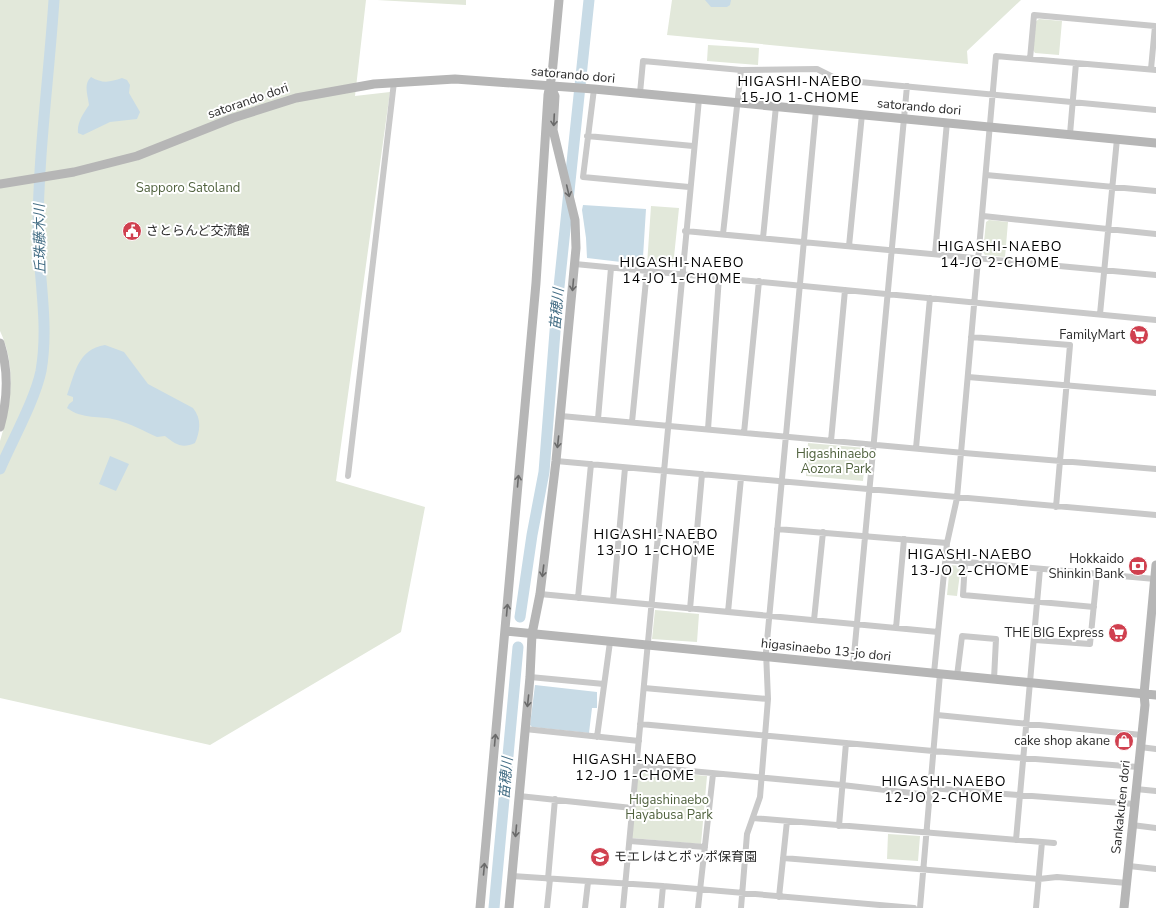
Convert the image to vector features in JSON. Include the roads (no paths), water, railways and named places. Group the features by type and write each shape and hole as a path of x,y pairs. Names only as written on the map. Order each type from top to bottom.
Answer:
{"street":[{"path":"480,908 536,283 548,95 559,0"},
{"path":"920,908 929,792 937,716 938,632 947,543 957,498 996,56 1153,70 1155,26 1034,15 1030,58"},
{"path":"640,93 643,61 741,70 817,69 839,80 1156,110"},
{"path":"1070,134 1076,63"},
{"path":"723,234 741,70"},
{"name":"satorando dori","path":"0,184 50,177 94,168 137,156 234,118 296,98 394,82 462,79 491,80 550,87 568,86 1156,143"},
{"path":"348,476 394,82"},
{"path":"853,666 907,86"},
{"path":"509,908 530,676 532,634 540,594 556,461 575,264 576,232 553,130 555,96 550,87"},
{"path":"594,89 583,177 689,187"},
{"path":"623,908 689,187 699,99"},
{"path":"763,238 776,106"},
{"path":"741,908 747,834 760,797 766,735 768,698 766,657 769,617 816,110"},
{"path":"849,246 862,114"},
{"path":"935,254 947,122"},
{"path":"587,136 693,146"},
{"path":"1100,314 1117,139"},
{"path":"986,175 1156,191"},
{"path":"983,216 1156,234"},
{"path":"685,231 1156,275"},
{"path":"575,264 1156,320"},
{"path":"598,419 611,268"},
{"path":"632,422 647,270"},
{"path":"708,429 719,277"},
{"path":"744,433 759,281"},
{"path":"831,441 845,290"},
{"path":"916,448 930,298"},
{"path":"971,337 1070,345 1056,506"},
{"path":"0,343 4,356 7,392 0,427"},
{"path":"968,377 1156,393"},
{"path":"561,416 960,453 1156,469"},
{"path":"556,461 1156,515"},
{"path":"578,598 591,464"},
{"path":"613,601 625,468"},
{"path":"690,609 702,474"},
{"path":"728,612 741,478"},
{"path":"777,528 947,543"},
{"path":"814,620 823,532"},
{"path":"896,628 904,539"},
{"path":"945,560 1155,578"},
{"path":"965,562 963,595 1094,607"},
{"name":"Sankakuten dori","path":"1124,908 1145,705 1144,694 1153,619 1156,565"},
{"path":"1016,840 1035,640 1040,569"},
{"path":"1035,640 1090,644 1097,574"},
{"path":"540,594 650,606 938,632"},
{"name":"higasinaebo 13-jo dori","path":"505,632 1156,695"},
{"path":"957,676 962,636 996,639 994,679"},
{"path":"598,737 610,642"},
{"path":"530,676 604,684"},
{"path":"644,688 768,698"},
{"path":"937,716 1142,735"},
{"path":"640,724 934,751 1138,767"},
{"path":"525,729 639,741"},
{"path":"839,826 846,743"},
{"path":"1140,747 1156,749"},
{"path":"636,766 929,792 1020,795 1134,804"},
{"path":"698,908 713,774"},
{"path":"1136,789 1156,791"},
{"path":"519,796 632,808"},
{"path":"547,908 555,799"},
{"path":"753,818 1054,843"},
{"path":"779,897 787,821"},
{"path":"1132,825 1156,828"},
{"path":"630,841 705,847"},
{"path":"1036,908 1042,842"},
{"path":"783,858 923,870 1039,878 1057,877 1127,883"},
{"path":"1128,866 1156,868"},
{"path":"512,876 663,886 914,908"},
{"path":"585,908 588,882"},
{"path":"661,908 663,886"}],"water":[{"path":"705,0 731,0 730,5 727,7 711,7"},
{"path":"91,77 103,81 122,78 127,80 130,85 129,93 140,112 137,119 110,122 83,135 78,133 79,122 89,105 87,83"},
{"path":"583,205 646,209 643,257 639,257 638,264 587,258 582,210"},
{"path":"105,345 124,352 148,384 193,408 199,421 198,434 195,443 182,446 165,436 157,437 122,422 85,416 73,412 67,408 73,401 73,397 67,395 79,363 89,351 96,347"},
{"path":"110,456 129,464 116,491 99,484"},
{"path":"535,685 597,692 597,708 592,708 589,733 532,727 530,725"}],"waterway":[{"name":"丘珠藤木川","path":"0,469 34,395 41,371 43,354 44,319 38,233 38,204 54,0"},
{"name":"苗穂川","path":"520,617 532,535 544,472 557,306 589,0"},
{"name":"苗穂川","path":"494,908 518,647"}],"place":[{"name":"さとらんど交流館","path":"132,231"},
{"name":"FamilyMart","path":"1139,335"},
{"name":"Hokkaido Shinkin Bank","path":"1138,566"},
{"name":"THE BIG Express","path":"1118,633"},
{"name":"cake shop akane","path":"1124,741"},
{"name":"モエレはとポッポ保育園","path":"600,857"}],"district":[{"name":"HIGASHI-NAEBO 15-JO 1-CHOME","path":"800,90"},
{"name":"HIGASHI-NAEBO 14-JO 2-CHOME","path":"1000,254"},
{"name":"HIGASHI-NAEBO 14-JO 1-CHOME","path":"682,270"},
{"name":"HIGASHI-NAEBO 13-JO 1-CHOME","path":"656,542"},
{"name":"HIGASHI-NAEBO 13-JO 2-CHOME","path":"970,562"},
{"name":"HIGASHI-NAEBO 12-JO 1-CHOME","path":"635,768"},
{"name":"HIGASHI-NAEBO 12-JO 2-CHOME","path":"944,790"}],"park label":[{"name":"Sapporo Satoland","path":"188,188"},
{"name":"Higashinaebo Aozora Park","path":"836,462"},
{"name":"Higashinaebo Hayabusa Park","path":"669,808"}]}
